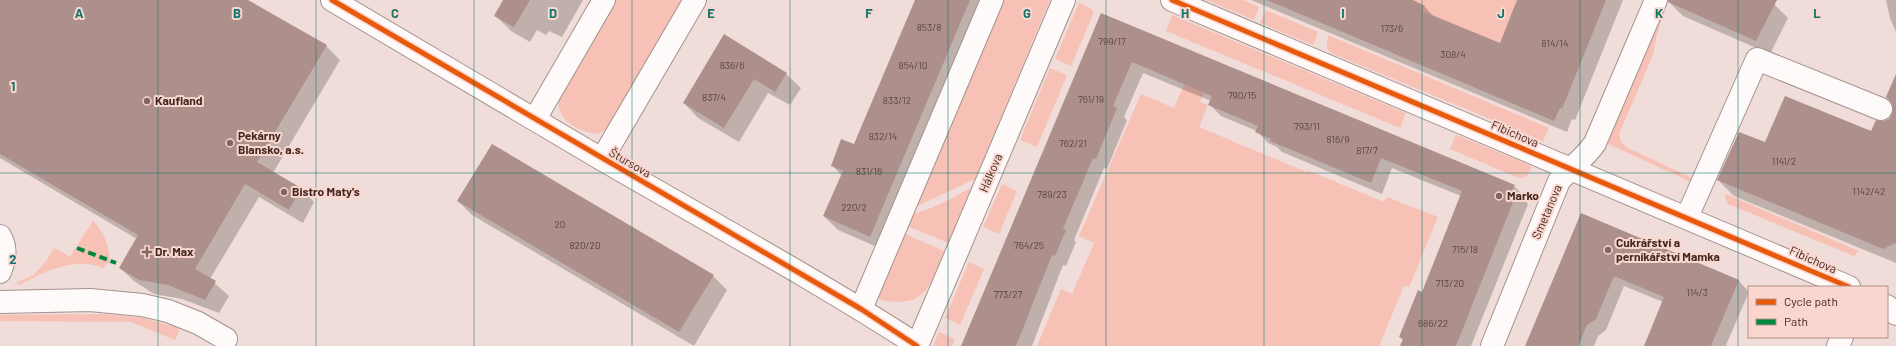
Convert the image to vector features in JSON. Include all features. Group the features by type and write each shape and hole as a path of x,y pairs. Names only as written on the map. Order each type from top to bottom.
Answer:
{"street":[{"name":"Štursova","path":"332,0 602,160 861,309 917,346"},
{"path":"534,119 604,0"},
{"name":"Štursova","path":"602,160 695,0"},
{"path":"861,309 992,0"},
{"name":"Hálkova","path":"917,346 1064,0"},
{"name":"Fibichova","path":"1172,0 1687,217 1847,286"},
{"name":"Smetanova","path":"1492,346 1559,181 1570,168 1580,161 1595,143 1656,0"},
{"path":"1687,217 1757,59 1881,109"},
{"path":"0,236 5,246 5,258 0,272"},
{"path":"0,302 90,300 142,305 168,311 198,323 226,339"},
{"path":"1888,307 1896,314"}],"shaded area":[{"path":"615,0 686,0 612,125 599,134 590,133 574,127 568,122 559,109 558,101 560,92"},
{"path":"1001,0 1050,0 975,179 911,209"},
{"path":"1206,0 1243,0 1259,7 1254,20"},
{"path":"1318,0 1571,0 1536,92"},
{"path":"1079,3 1093,10 1093,14 1071,66 1055,59"},
{"path":"1661,8 1665,10 1657,34 1653,55 1619,134 1621,142 1628,148 1694,179 1691,182 1606,143"},
{"path":"1266,10 1318,32 1313,45 1260,23"},
{"path":"1172,15 1406,113 1400,128 1166,31"},
{"path":"1328,35 1549,128 1543,141 1331,53 1327,48"},
{"path":"1198,53 1217,62 1200,102 1208,105 1199,127 1306,172 1307,170 1384,202 1387,197 1438,217 1409,287 1404,286 1379,346 1037,346 1061,289 1072,294 1094,243 1079,236 1141,94 1174,108"},
{"path":"1050,68 1067,75 1037,147 1020,140"},
{"path":"1456,135 1532,167 1526,177 1519,178 1450,149"},
{"path":"1002,184 1017,191 999,234 983,227"},
{"path":"971,188 948,243 905,225 910,214 926,210"},
{"path":"1726,194 1859,251 1854,256 1728,204 1725,198"},
{"path":"93,221 101,231 106,241 110,265 107,263 103,268 81,264 60,267 19,285 17,284 17,282 34,275 47,260 54,248 70,257"},
{"path":"901,232 944,251 930,284 917,298 908,301 896,302 881,300 876,294"},
{"path":"969,262 984,269 960,325 945,318"},
{"path":"99,314 138,317 180,328 175,340 131,322 0,321 0,315"},
{"path":"939,332 955,339 952,346 933,346"}],"building":[{"name":"Kaufland","path":"0,0 248,0 327,45 257,162 301,188 289,210 245,184 195,269 216,281 205,300 168,285 139,280 119,268 138,235 0,154"},
{"path":"503,0 530,0 514,27 494,16"},
{"path":"915,0 970,0 870,237 823,216 843,171 831,166 841,139 854,144"},
{"path":"1267,0 1413,0 1425,6 1422,11 1500,43 1517,0 1606,0 1562,109 1560,108 1554,121"},
{"path":"1668,0 1777,0 1756,41 1668,2"},
{"path":"1101,13 1515,185 1512,190 1517,192 1456,346 1400,346 1403,339 1399,337 1418,290 1422,292 1462,191 1381,158 1371,183 1270,141 1271,139 1255,132 1258,126 1208,105 1212,96 1132,62 1113,106 1117,108 1096,159 1093,158 1063,229 1066,230 1055,256 1052,255 1016,346 961,346"},
{"path":"724,34 787,73 775,92 754,79 724,128 683,103"},
{"path":"1896,74 1896,243 1883,249 1717,180 1739,132 1765,142 1785,96 1871,131 1876,120 1883,121 1889,119 1892,114 1893,107 1891,101 1886,97"},
{"path":"492,144 714,275 679,332 457,201"},
{"path":"1581,213 1739,280 1711,346 1644,346 1664,297 1614,276 1596,319 1587,325 1578,346 1525,346"}],"marked path":[{"path":"77,248 116,263"}],"cycle path":[{"path":"332,0 861,309 917,346"},
{"path":"1172,0 1847,286"}],"place":[{"name":"Kaufland","path":"147,101"},
{"name":"Pekárny Blansko, a.s.","path":"230,143"},
{"name":"Bistro Maty's","path":"284,192"},
{"name":"Marko","path":"1499,196"},
{"name":"Cukrářství a perníkářství Mamka","path":"1608,250"},
{"name":"Dr. Max","path":"147,252"}]}
